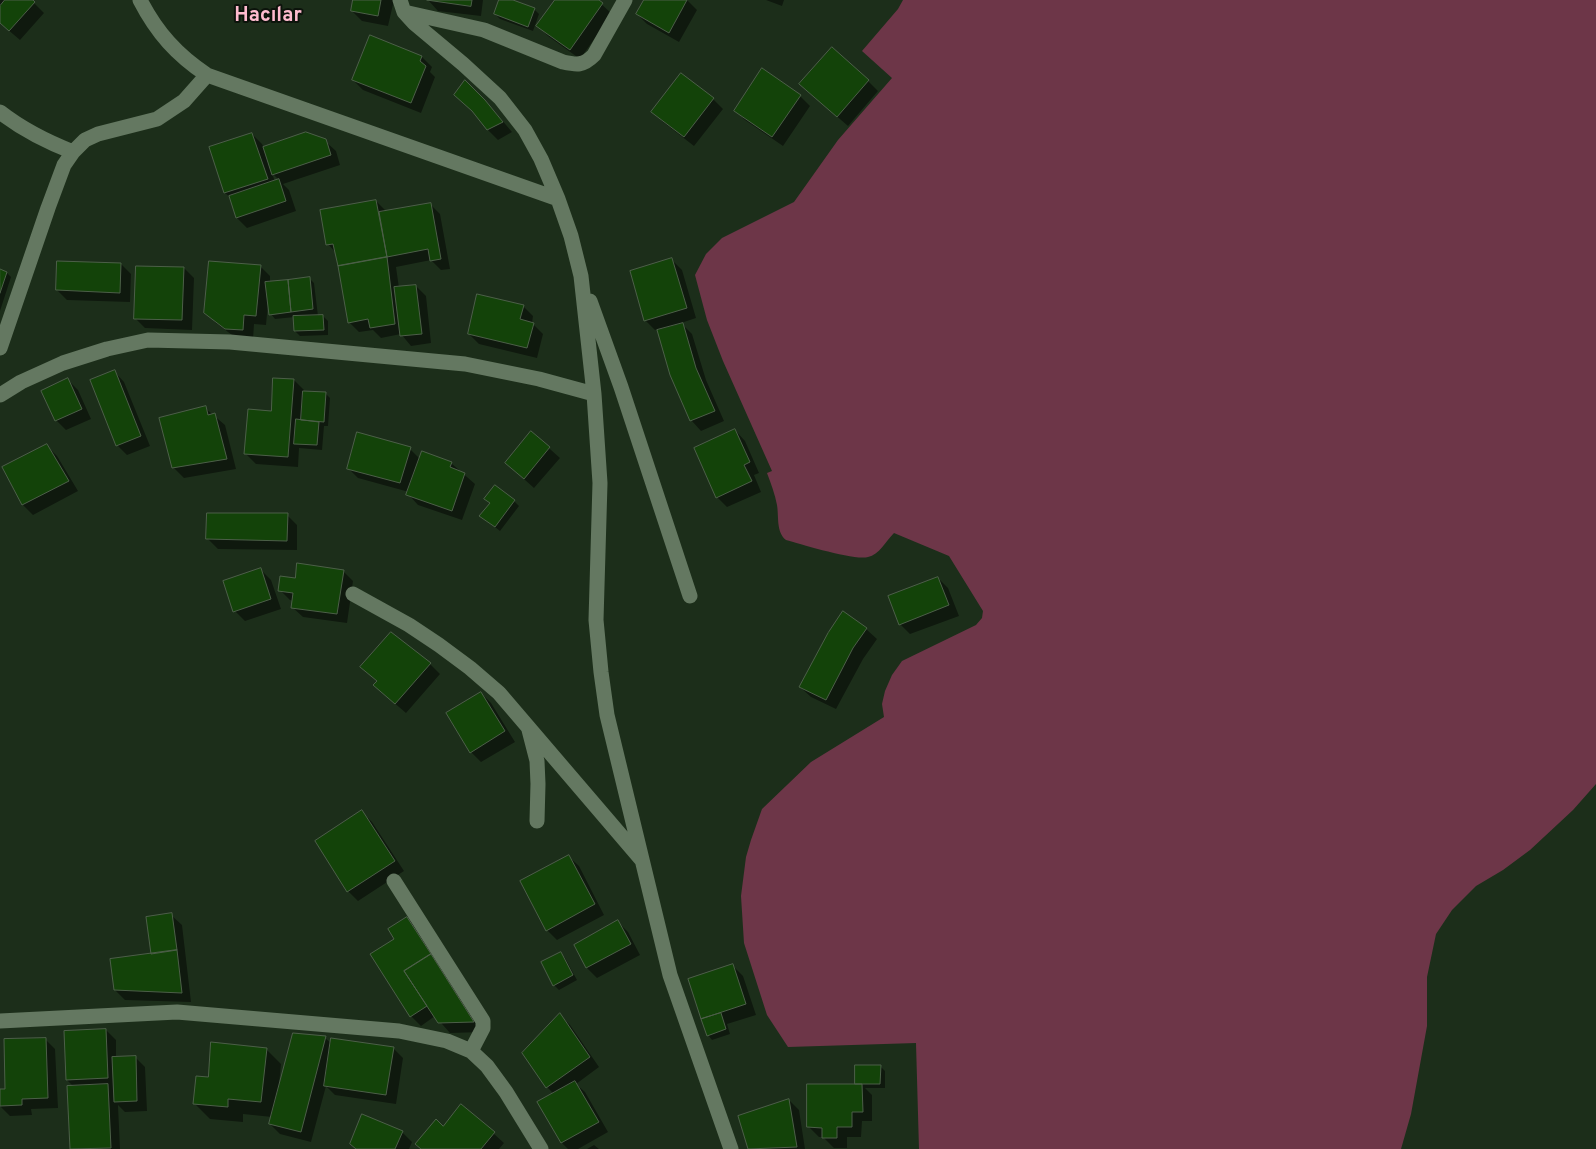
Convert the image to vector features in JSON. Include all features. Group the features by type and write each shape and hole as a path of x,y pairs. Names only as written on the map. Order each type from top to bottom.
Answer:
{"street":[{"path":"140,0 161,36 188,62 207,75 558,198"},
{"path":"402,6 484,30 563,62 576,64 587,62 594,55 625,0"},
{"path":"402,6 414,23 500,98 525,130 540,159 558,198 571,236 581,276 690,596"},
{"path":"0,348 64,165 73,152 85,140 98,134 157,119 184,101 207,75"},
{"path":"0,112 17,125 47,142 73,152"},
{"path":"581,276 594,394 600,483 596,620 600,672 607,716 670,975 731,1149"},
{"path":"0,395 21,382 63,363 148,340 230,342 465,364 539,379 594,394"},
{"path":"353,594 408,625 455,656 499,693 644,862"},
{"path":"528,726 537,761 537,821"},
{"path":"394,881 483,1021 483,1028 470,1051"},
{"path":"0,1021 177,1012 399,1031 447,1041 470,1051 487,1066 542,1149"}],"shaded area":[{"path":"903,0 1596,0 1596,784 1573,810 1530,850 1503,870 1476,886 1452,910 1436,934 1427,977 1427,1026 1411,1114 1401,1149 919,1149 916,1043 788,1047 767,1015 744,943 741,896 746,857 762,809 811,762 884,717 882,704 885,691 892,675 902,661 976,625 982,618 983,611 949,556 894,533 876,554 861,558 815,548 786,540 783,537 779,529 778,510 773,489 767,473 772,471 723,361 707,320 695,275 706,254 722,238 794,202 838,140 892,78 862,51 898,9"}],"building":[{"path":"5,0 33,0 35,2 9,31 0,23 0,6"},
{"path":"353,0 381,0 378,16 351,11"},
{"path":"427,0 472,0 471,6"},
{"path":"499,0 513,0 535,8 528,27 494,14"},
{"path":"555,0 599,0 603,3 570,50 536,26"},
{"path":"644,0 687,0 669,33 636,14"},
{"path":"370,35 422,56 420,61 426,66 411,103 352,80"},
{"path":"832,47 869,80 837,117 799,84"},
{"path":"762,68 801,95 772,137 734,111"},
{"path":"681,73 714,98 684,137 651,112"},
{"path":"465,80 503,122 487,130 472,111 454,95"},
{"path":"306,132 326,139 331,155 272,175 263,147"},
{"path":"252,133 268,179 224,193 209,147"},
{"path":"279,179 286,201 236,218 229,196"},
{"path":"376,200 387,257 338,266 333,244 326,245 320,210"},
{"path":"431,203 441,259 430,261 428,249 387,257 379,212"},
{"path":"387,257 395,324 370,328 368,319 348,323 338,266"},
{"path":"672,258 687,308 644,321 630,271"},
{"path":"57,261 121,263 120,293 56,290"},
{"path":"209,261 261,265 256,316 244,315 243,330 225,329 204,313"},
{"path":"136,266 184,267 182,320 134,319"},
{"path":"0,269 7,272 0,293"},
{"path":"310,277 313,309 291,312 288,280"},
{"path":"288,280 291,312 269,315 265,282"},
{"path":"416,285 422,334 400,336 394,287"},
{"path":"477,294 524,305 520,319 534,323 527,348 468,334"},
{"path":"323,315 324,330 294,331 293,316"},
{"path":"683,323 696,368 715,411 690,421 670,375 657,330"},
{"path":"115,370 141,436 116,446 90,380"},
{"path":"68,378 82,409 55,421 41,391"},
{"path":"273,378 294,379 288,457 244,454 248,409 271,411"},
{"path":"303,391 326,392 324,422 301,420"},
{"path":"206,406 208,415 215,413 227,459 172,468 159,418"},
{"path":"296,419 319,422 317,445 294,444"},
{"path":"735,429 750,462 744,465 752,481 716,498 694,448"},
{"path":"531,431 550,447 524,479 505,463"},
{"path":"357,432 411,447 400,483 347,469"},
{"path":"47,444 69,481 22,505 2,467"},
{"path":"422,451 452,462 450,467 465,473 452,511 406,495"},
{"path":"495,485 515,500 495,527 479,516 490,503 484,499"},
{"path":"207,513 288,513 287,541 206,539"},
{"path":"297,563 344,570 337,614 291,608 293,593 278,591 280,576 295,578"},
{"path":"261,568 271,599 233,612 223,581"},
{"path":"938,577 949,605 899,625 888,596"},
{"path":"843,611 867,628 853,648 826,700 799,687 828,633"},
{"path":"391,632 431,663 395,704 373,685 377,681 360,667"},
{"path":"481,692 505,731 470,753 446,713"},
{"path":"362,810 395,861 347,892 315,841"},
{"path":"569,855 595,904 546,931 520,881"},
{"path":"172,913 177,950 151,954 146,917"},
{"path":"407,917 431,954 404,971 427,1006 410,1017 370,954 394,939 388,929"},
{"path":"618,920 631,944 586,968 574,945"},
{"path":"177,950 182,993 114,990 110,959"},
{"path":"561,952 573,975 553,986 541,962"},
{"path":"431,954 474,1022 438,1023 404,971"},
{"path":"733,964 746,1004 701,1019 688,979"},
{"path":"560,1013 590,1057 546,1088 522,1053"},
{"path":"721,1013 726,1029 707,1036 701,1019"},
{"path":"106,1029 108,1078 66,1080 64,1031"},
{"path":"293,1033 326,1036 301,1132 269,1124"},
{"path":"46,1038 48,1098 22,1099 22,1105 0,1106 0,1089 5,1089 4,1039"},
{"path":"331,1038 394,1047 386,1095 324,1086"},
{"path":"211,1042 267,1048 261,1102 228,1099 228,1107 193,1104 196,1076 208,1077"},
{"path":"136,1056 137,1101 114,1102 112,1057"},
{"path":"855,1065 881,1065 880,1084 855,1084"},
{"path":"575,1081 599,1122 561,1143 537,1102"},
{"path":"108,1084 111,1148 70,1149 67,1086"},
{"path":"807,1084 862,1084 863,1112 852,1112 852,1127 837,1127 837,1138 822,1138 822,1128 807,1127"},
{"path":"789,1099 797,1147 748,1149 738,1116"},
{"path":"461,1104 495,1132 481,1149 421,1149 415,1144 436,1119 443,1126"},
{"path":"362,1114 403,1131 395,1149 356,1149 350,1144"}],"district":[{"name":"Hacılar","path":"268,17"}]}
